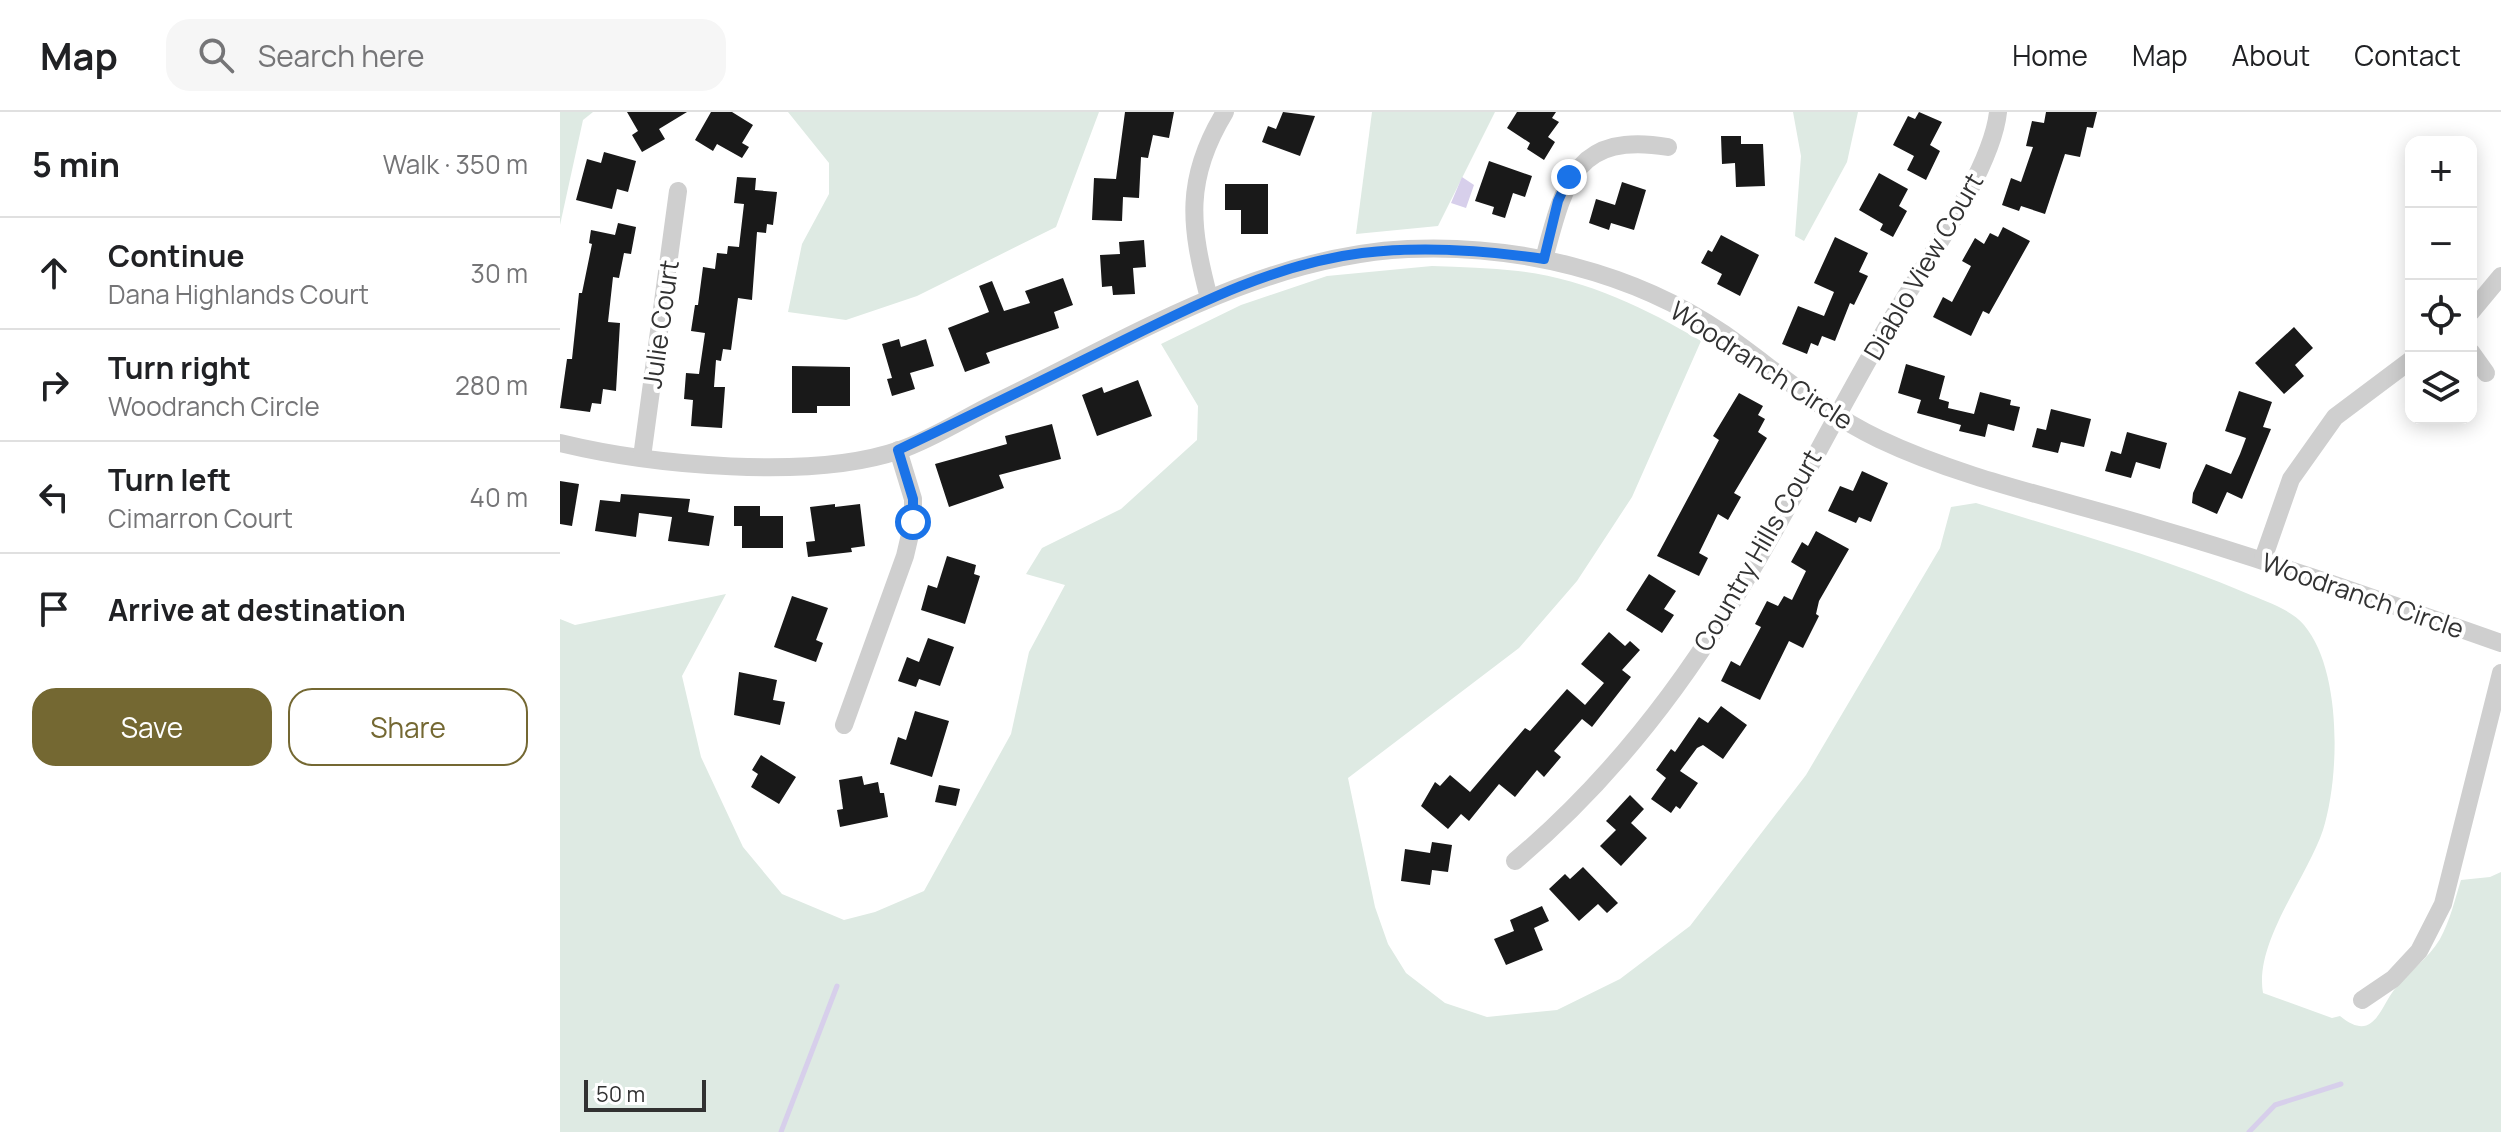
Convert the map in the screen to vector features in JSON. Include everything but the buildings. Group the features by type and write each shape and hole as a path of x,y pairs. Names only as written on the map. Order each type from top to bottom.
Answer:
{"street":[{"path":"1209,298 1192,215 1195,180 1213,132 1225,112"},
{"name":"Diablo View Court","path":"1835,415 1981,167 1998,112"},
{"path":"1544,259 1558,201 1569,177 1610,147 1638,142 1668,147"},
{"name":"Julie Court","path":"642,457 678,191"},
{"name":"Woodranch Circle","path":"560,443 602,453 689,464 769,467 836,462 898,450 1209,298 1304,265 1359,253 1411,249 1483,250 1544,259 1607,277 1665,301 1721,332 1835,415 1879,439 1948,466 2263,559 2501,643"},
{"path":"2477,305 2501,276"},
{"path":"2477,360 2486,373"},
{"path":"2263,559 2291,479 2335,417 2405,364"},
{"name":"Country Hills Court","path":"1515,861 1552,830 1648,722 1726,613 1835,415"},
{"path":"844,725 905,556 913,522 913,499 898,450"},
{"path":"2362,1000 2393,979 2419,951 2443,904 2501,673"}],"shaded area":[{"path":"560,112 593,112 583,120 560,225"},
{"path":"788,112 1099,112 1056,227 917,296 846,320 788,312 802,244 829,194 829,163"},
{"path":"1372,112 1495,112 1438,226 1356,234"},
{"path":"1793,112 1858,112 1847,162 1804,241 1795,236 1801,156"},
{"path":"1462,177 1474,185 1466,208 1451,203"},
{"path":"1432,266 1518,271 1566,280 1636,306 1701,341 1632,497 1577,581 1519,648 1348,778 1375,907 1388,944 1406,973 1445,1003 1487,1017 1557,1010 1620,979 1690,926 1806,775 1940,548 1951,507 1976,503 2180,567 2277,606 2304,625 2325,668 2331,695 2333,782 2323,830 2266,953 2262,973 2263,993 2332,1018 2340,1016 2360,1026 2368,1025 2374,1021 2394,990 2440,939 2461,880 2490,877 2501,872 2501,1132 560,1132 560,619 575,625 726,594 682,676 701,757 743,847 782,894 844,920 875,912 924,891 1011,734 1029,652 1065,585 1026,574 1042,548 1121,509 1197,440 1198,406 1161,344 1241,305 1327,276"}],"waterway":[{"path":"781,1132 837,986"},
{"path":"2249,1132 2275,1105 2341,1084"}],"route":[{"path":"913,522 913,499 898,450 1209,298 1304,265 1359,253 1411,249 1483,250 1544,259 1558,201 1569,177"}]}
